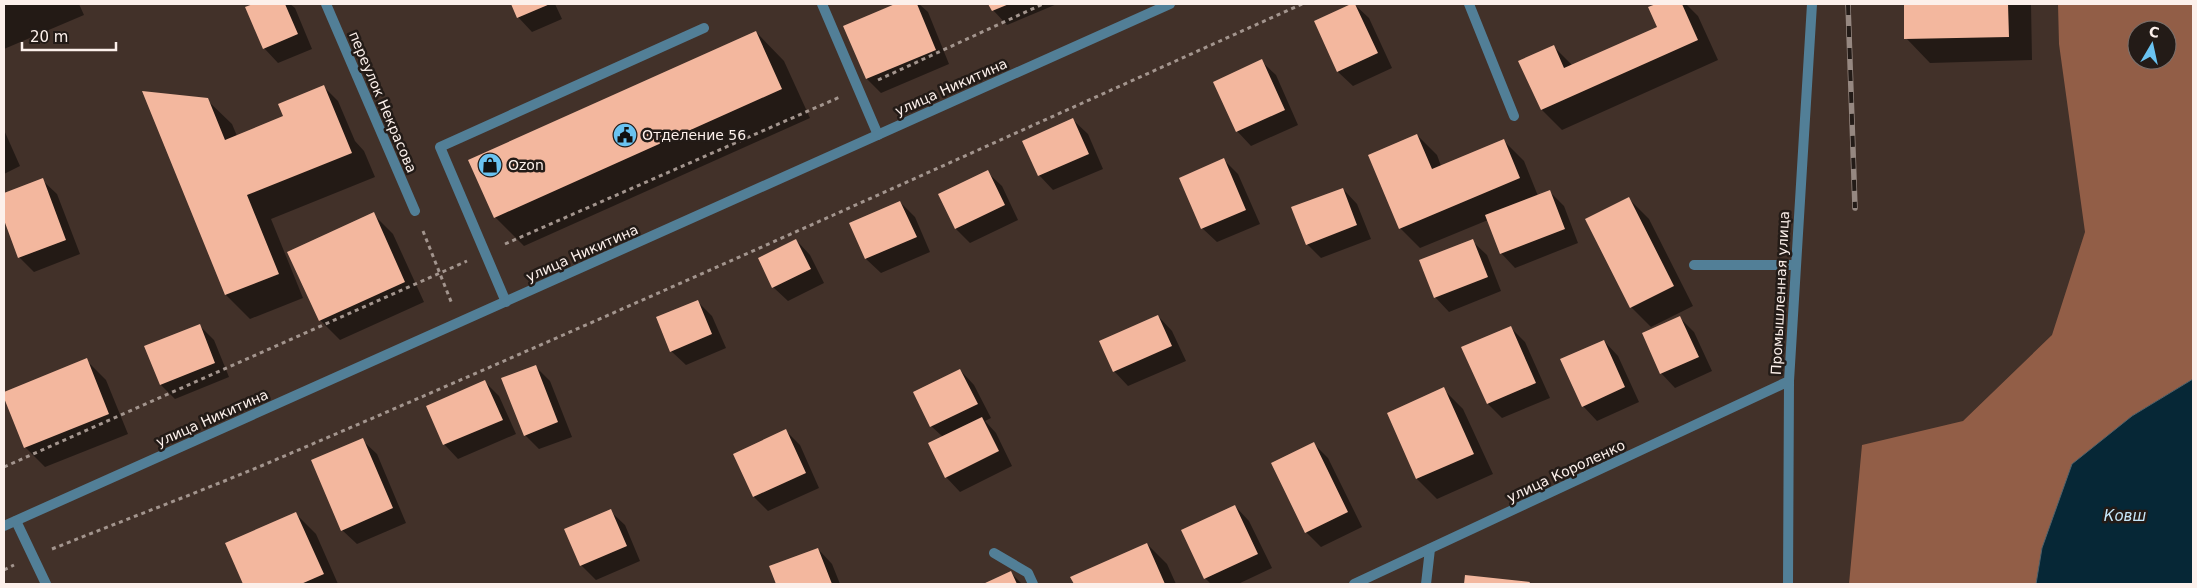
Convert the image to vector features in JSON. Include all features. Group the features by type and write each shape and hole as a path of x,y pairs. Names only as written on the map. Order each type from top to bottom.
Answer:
{"street":[{"name":"переулок Некрасова","path":"326,4 415,211"},
{"path":"822,4 878,135"},
{"name":"улица Никитина","path":"4,526 1170,4"},
{"path":"1469,4 1514,116"},
{"name":"Промышленная улица","path":"1788,584 1789,381 1812,4"},
{"path":"506,302 440,147 704,28"},
{"path":"1694,265 1795,265"},
{"name":"улица Короленко","path":"1354,584 1789,381"},
{"path":"16,521 46,584"},
{"path":"1426,584 1430,550"},
{"path":"994,553 1028,573 1033,584"}],"path":[{"path":"4,467 439,272 858,89 1043,4"},
{"path":"4,570 33,556 292,452 845,210 1302,4"},
{"path":"415,211 460,323"}],"shaded area":[{"path":"2058,4 2193,4 2193,379 2132,416 2042,548 2036,584 1849,584 1862,445 1963,421 2052,335 2085,232 2059,44"}],"water":[{"name":"Ковш","path":"2193,379 2193,584 2036,584 2042,548 2072,464 2132,416"}],"building":[{"path":"253,4 285,4 298,34 263,49 245,7"},
{"path":"511,4 550,4 517,18"},
{"path":"895,4 917,4 936,50 866,79 843,26"},
{"path":"988,4 1009,4 992,11"},
{"path":"1351,4 1355,4 1378,53 1337,72 1314,21"},
{"path":"1656,4 1682,4 1698,40 1541,110 1518,61 1554,45 1564,68 1657,27 1648,7"},
{"path":"1904,4 2008,4 2009,37 1904,39"},
{"path":"756,31 782,89 494,218 468,160"},
{"path":"1262,59 1285,110 1236,132 1213,82"},
{"path":"324,85 352,153 247,195 279,274 225,295 142,91 208,98 225,140 283,116 278,104"},
{"path":"1073,118 1089,154 1038,176 1022,141"},
{"path":"1417,134 1432,169 1504,139 1520,178 1399,229 1368,155"},
{"path":"1224,158 1246,210 1201,229 1179,178"},
{"path":"988,170 1005,205 955,229 938,194"},
{"path":"43,178 66,240 18,258 4,220 4,193"},
{"path":"1343,188 1357,225 1306,245 1291,207"},
{"path":"1550,190 1565,229 1500,254 1485,215"},
{"path":"1629,197 1674,286 1630,308 1585,219"},
{"path":"900,201 917,237 865,259 849,223"},
{"path":"374,212 405,282 319,321 287,252"},
{"path":"796,239 811,269 772,288 758,258"},
{"path":"1473,239 1488,277 1434,298 1419,260"},
{"path":"698,300 712,334 670,352 656,317"},
{"path":"1158,315 1172,346 1113,372 1099,341"},
{"path":"1680,316 1699,357 1660,374 1642,333"},
{"path":"200,324 215,363 160,385 144,346"},
{"path":"1511,326 1536,383 1487,404 1461,347"},
{"path":"1604,340 1625,387 1582,407 1560,359"},
{"path":"87,358 109,414 24,448 4,398 4,392"},
{"path":"536,365 558,422 524,436 501,378"},
{"path":"960,369 978,404 930,427 913,392"},
{"path":"485,380 503,420 443,445 426,406"},
{"path":"1444,387 1474,454 1416,479 1387,413"},
{"path":"982,417 999,451 945,478 928,443"},
{"path":"786,429 806,473 753,497 733,454"},
{"path":"363,438 393,508 341,531 311,460"},
{"path":"1314,442 1348,512 1305,533 1271,463"},
{"path":"1235,505 1258,554 1204,579 1181,530"},
{"path":"611,509 627,546 580,566 564,529"},
{"path":"296,512 324,574 301,584 243,584 225,543"},
{"path":"1147,543 1165,584 1074,584 1070,577"},
{"path":"818,548 832,584 776,584 769,566"},
{"path":"1011,571 1017,584 983,584"},
{"path":"1465,575 1530,582 1529,584 1464,584"}],"railway":[{"path":"1848,4 1855,208"}],"place":[{"name":"Отделение 56","path":"625,135"},
{"name":"Ozon","path":"490,165"}]}
